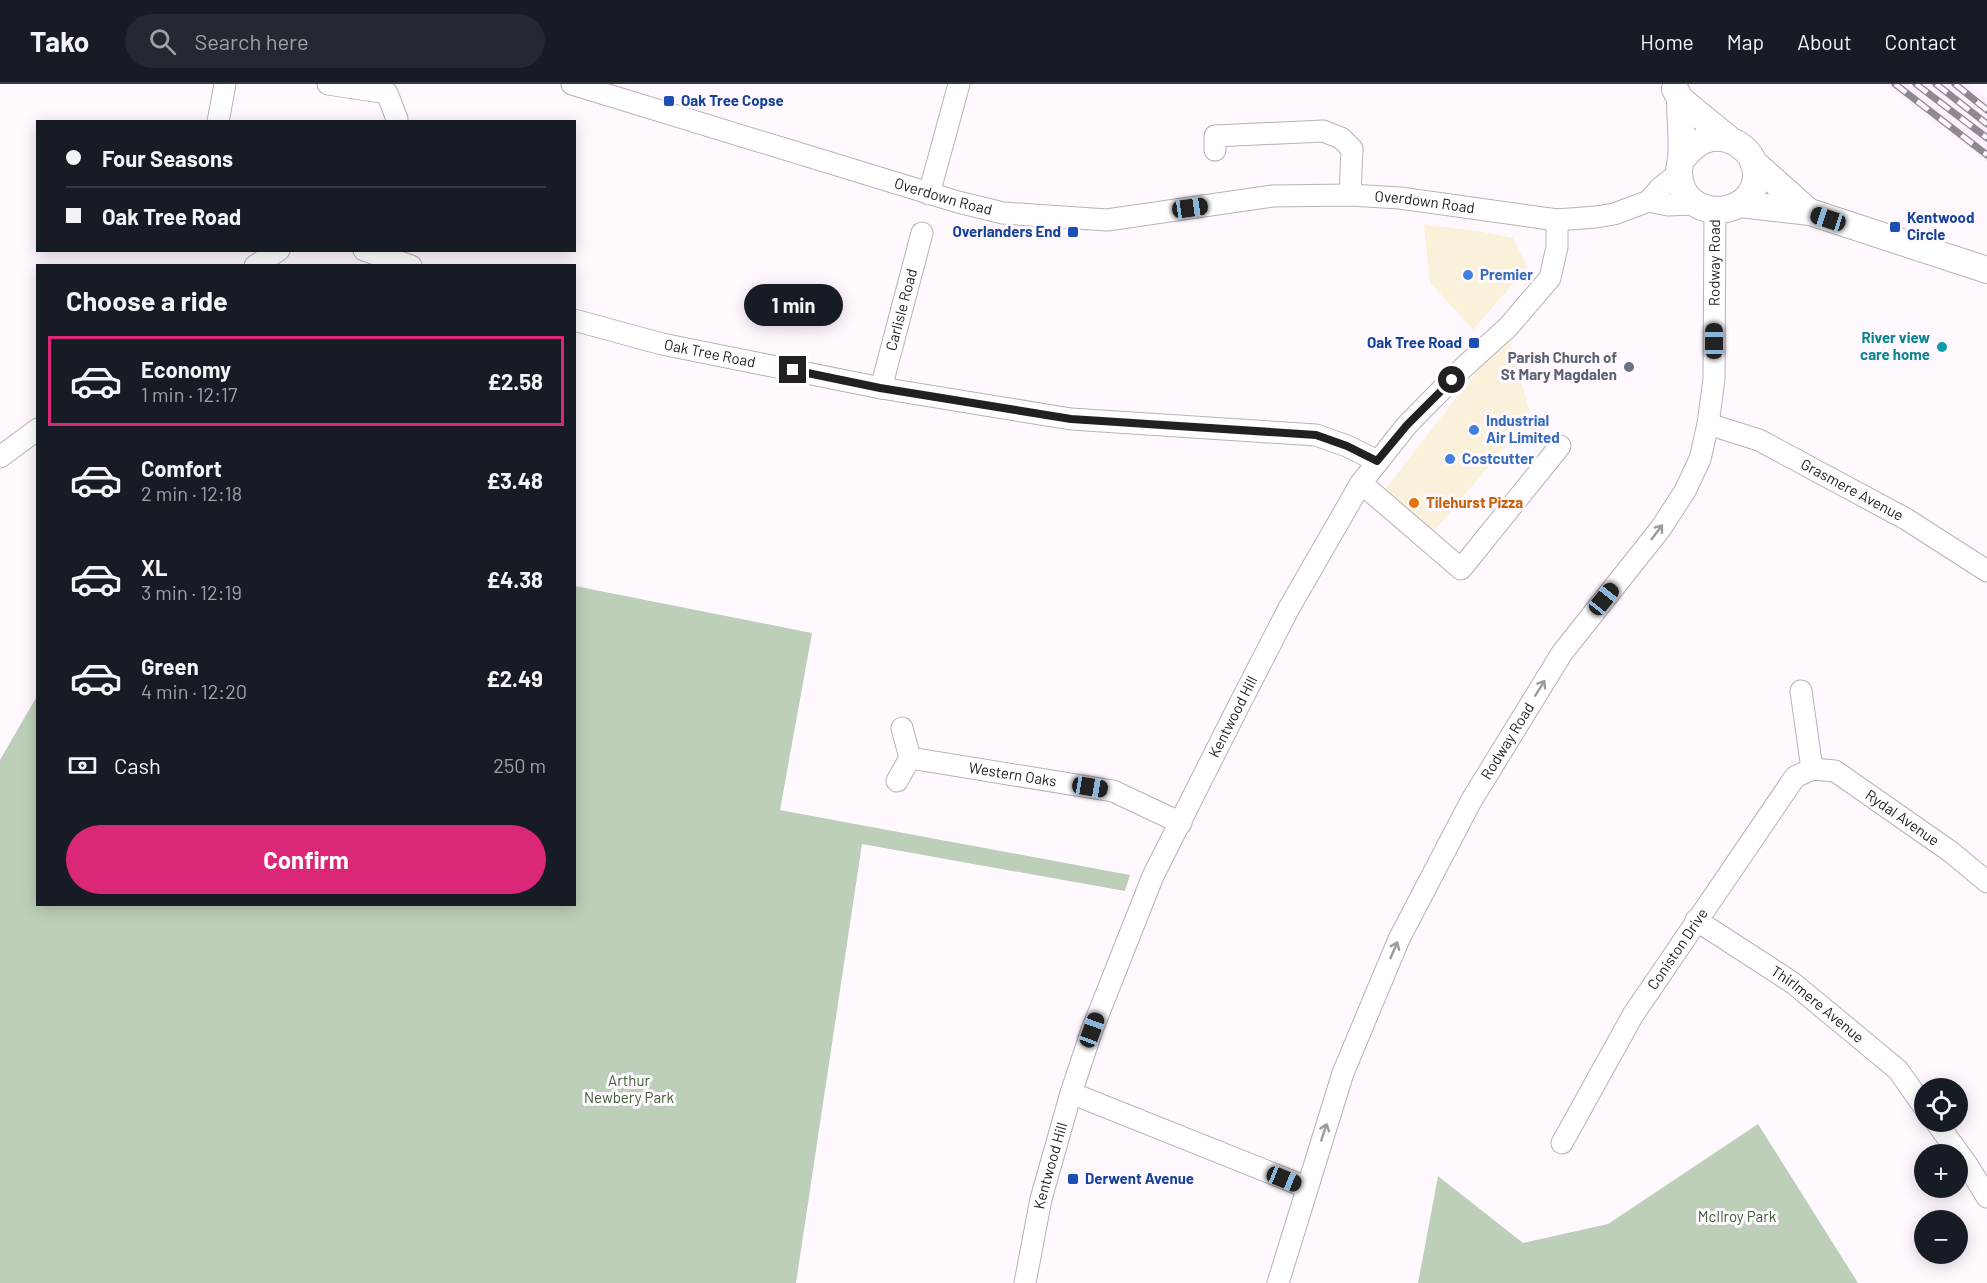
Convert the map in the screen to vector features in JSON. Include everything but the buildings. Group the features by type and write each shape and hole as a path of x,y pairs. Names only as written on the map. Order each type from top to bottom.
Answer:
{"main road":[{"path":"1676,92 1729,139 1744,149 1753,162 1810,213"},
{"path":"1676,92 1680,167 1683,190 1687,198 1705,207 1740,204 1810,213 1987,270"},
{"path":"1680,167 1693,147 1708,138 1729,139"},
{"path":"1740,204 1754,184 1756,176 1753,162"}],"street":[{"path":"328,84 387,93 397,119"},
{"name":"Overdown Road","path":"572,84 929,194 1003,213 1107,220 1273,196 1350,195 1400,198 1557,220 1596,218 1649,201 1680,167"},
{"path":"929,194 959,84"},
{"path":"218,120 225,87"},
{"path":"1215,150 1215,136 1323,131 1341,138 1352,149 1350,195"},
{"name":"Overdown Road","path":"1649,201 1668,205 1705,207"},
{"name":"Rodway Road","path":"1278,1283 1343,1073 1399,939 1466,812 1562,653 1661,528 1685,491 1700,459 1708,424 1714,379 1715,304 1705,207"},
{"name":"Kentwood Hill","path":"1025,1283 1035,1222 1071,1093 1105,994 1153,876 1289,608 1361,483 1407,425 1465,366 1508,327 1543,288 1555,264 1557,220"},
{"name":"Carlisle Road","path":"880,388 922,233"},
{"path":"258,264 276,252"},
{"path":"370,252 405,264"},
{"name":"Oak Tree Road","path":"576,321 662,344 880,388 1071,419 1316,435 1347,446 1377,461"},
{"name":"Grasmere Avenue","path":"1708,424 1759,440 1906,519 1987,571"},
{"path":"0,457 36,433"},
{"path":"1361,483 1461,568 1560,446"},
{"path":"1801,691 1812,769"},
{"path":"897,782 910,758 902,728"},
{"name":"Western Oaks","path":"910,758 1113,791 1181,823"},
{"name":"Rydal Avenue","path":"1812,769 1835,771 1951,852 1987,882"},
{"name":"Coniston Drive","path":"1562,1143 1633,1015 1696,920 1795,777 1812,769"},
{"name":"Thirlmere Avenue","path":"1696,920 1793,983 1898,1070 1914,1093"},
{"path":"1071,1093 1306,1187"},
{"path":"1943,1132 1987,1197"}],"shaded area":[{"path":"1885,84 1969,84 1987,98 1987,162"},
{"path":"1424,224 1513,238 1528,267 1473,330 1430,283"},
{"path":"1507,332 1531,416 1432,534 1383,492"}],"green space":[{"name":"Arthur Newbery Park","path":"576,586 812,633 780,810 1130,875 1125,891 862,844 796,1283 0,1283 0,760 36,698 36,906 576,906"},
{"name":"McIlroy Park","path":"1758,1124 1858,1283 1418,1283 1438,1176 1523,1243 1608,1224"}],"railway":[{"path":"1895,84 1987,155"},
{"path":"1916,84 1987,138"},
{"path":"1936,84 1987,124"},
{"path":"1955,84 1987,110"}],"place":[{"name":"Oak Tree Copse","path":"669,101"},
{"name":"Kentwood Circle","path":"1895,227"},
{"name":"Overlanders End","path":"1073,232"},
{"name":"Premier","path":"1468,275"},
{"name":"Oak Tree Road","path":"1474,343"},
{"name":"River view care home","path":"1942,347"},
{"name":"Parish Church of St Mary Magdalen","path":"1629,367"},
{"name":"Industrial Air Limited","path":"1474,430"},
{"name":"Costcutter","path":"1450,459"},
{"name":"Tilehurst Pizza","path":"1414,503"},
{"name":"Derwent Avenue","path":"1073,1179"}],"route":[{"path":"793,370 880,388 1071,419 1316,435 1347,446 1377,461 1407,425 1452,380"}]}
